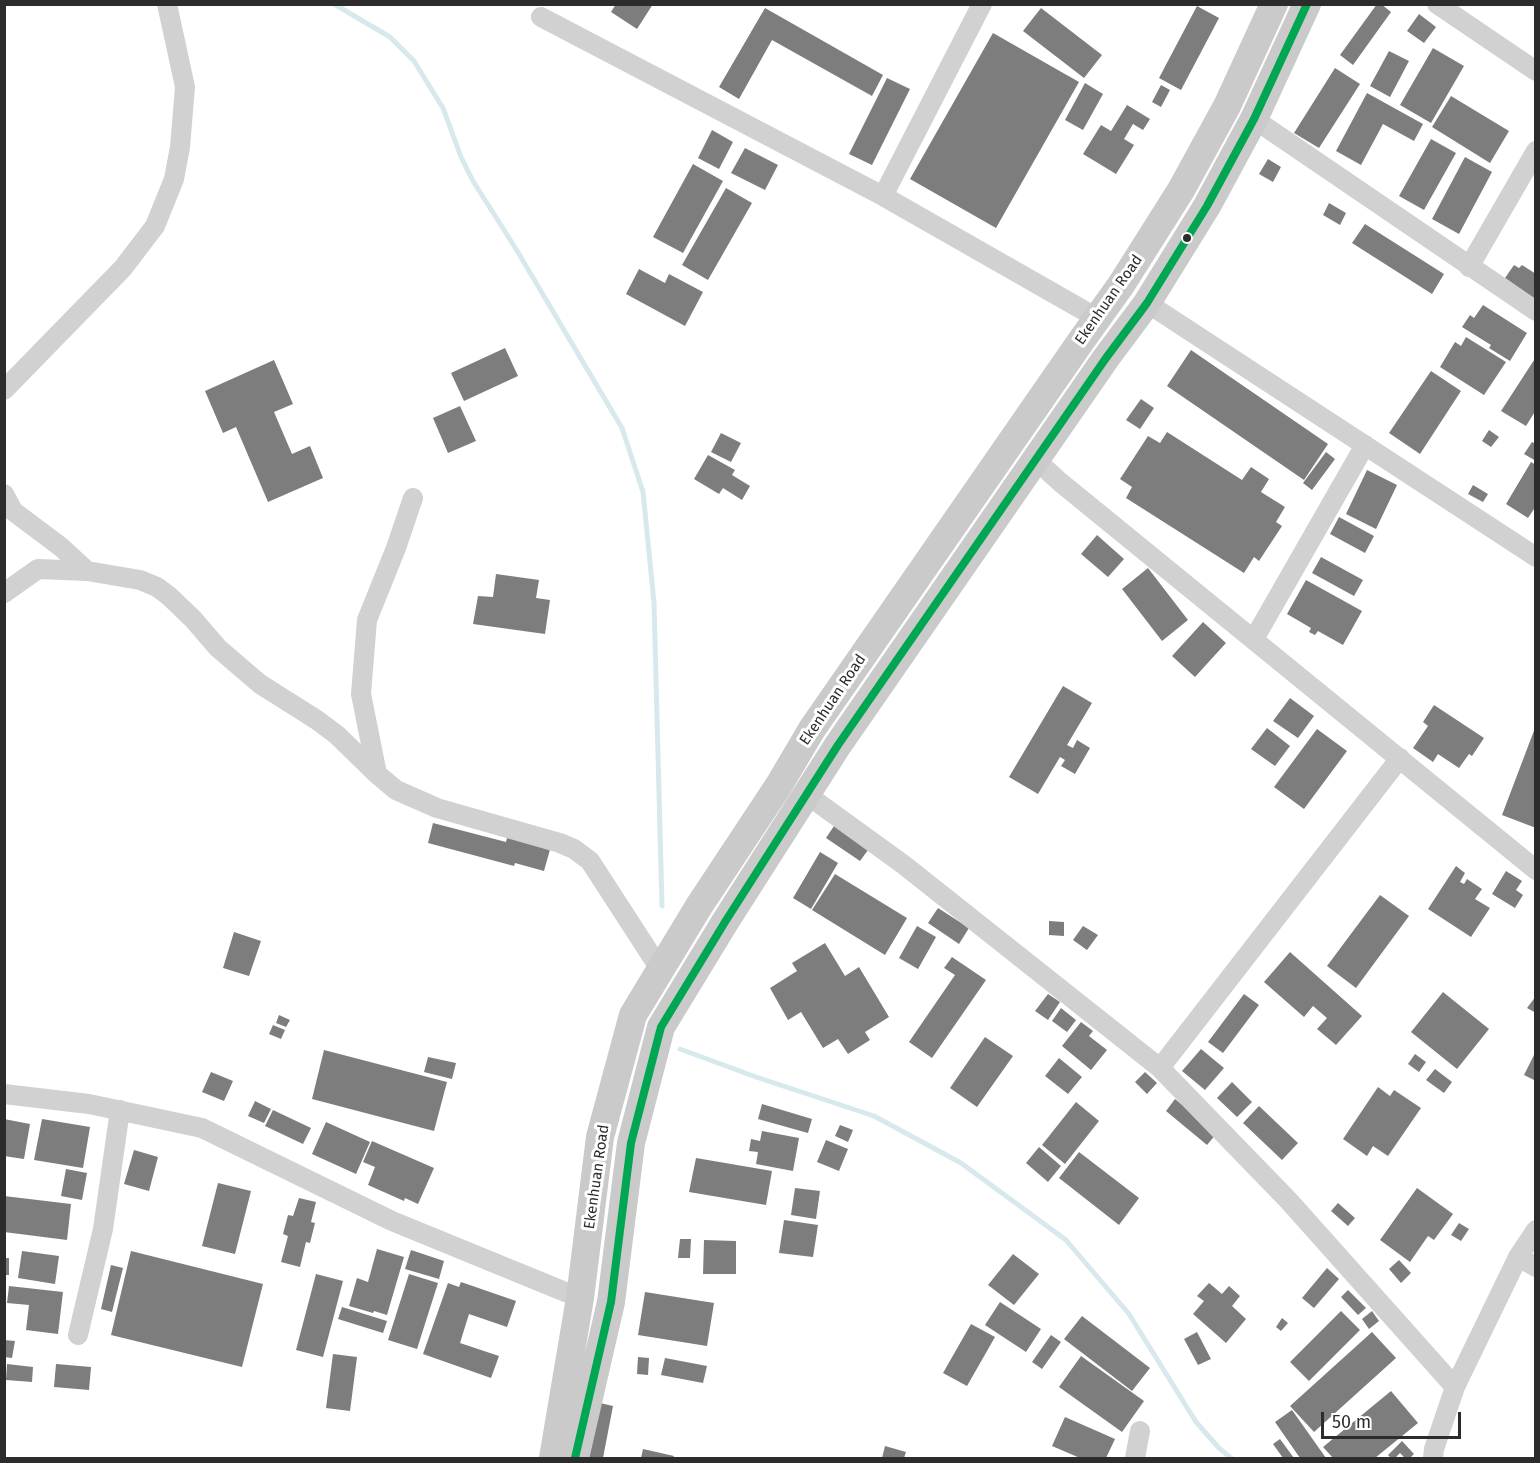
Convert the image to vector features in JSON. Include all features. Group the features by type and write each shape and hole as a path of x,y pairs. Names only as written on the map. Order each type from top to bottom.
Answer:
{"main road":[{"name":"Ekenhuan Road","path":"554,1458 580,1298 600,1137 633,1015 699,906 812,729 1121,285 1181,190 1227,106 1274,4"},
{"name":"Ekenhuan Road","path":"575,1458 611,1302 631,1143 662,1027 807,794 889,670 1106,358 1147,303 1207,206 1254,119 1307,4"}],"street":[{"path":"4,390 123,268 159,216 174,179 180,147 185,87 167,4"},
{"path":"883,196 982,4"},
{"path":"1437,4 1536,71"},
{"path":"541,17 883,196 1097,318"},
{"path":"1254,119 1536,311"},
{"path":"1469,267 1536,151"},
{"path":"1147,303 1536,557"},
{"path":"1254,639 1365,445"},
{"path":"1036,460 1536,870"},
{"path":"4,494 13,511 61,547 87,571"},
{"path":"376,774 361,694 367,620 396,548 412,498"},
{"path":"4,593 38,569 87,571 140,580 163,591 234,663 260,684 337,735 376,774 396,790 437,808 560,843 574,849 590,861 660,969"},
{"path":"1160,1068 1400,758"},
{"path":"807,794 904,865 1160,1068 1289,1201 1455,1387"},
{"path":"4,1094 89,1104 202,1128 392,1221 580,1298"},
{"path":"78,1335 104,1229 120,1110"},
{"path":"1433,1458 1455,1387 1518,1257 1536,1230"},
{"path":"1518,1257 1536,1267"},
{"path":"1135,1458 1140,1431"}],"building":[{"path":"616,4 653,4 637,29 611,12"},
{"path":"1377,4 1381,4 1391,12 1353,65 1340,55"},
{"path":"1197,6 1219,18 1181,90 1159,78"},
{"path":"765,8 883,75 872,96 772,40 739,99 719,87"},
{"path":"1041,8 1102,55 1084,78 1023,31"},
{"path":"1419,14 1436,27 1424,43 1407,31"},
{"path":"993,33 1079,82 996,228 910,179"},
{"path":"1433,48 1464,66 1431,123 1400,105"},
{"path":"1389,51 1409,61 1390,97 1370,86"},
{"path":"1335,68 1360,84 1319,148 1294,133"},
{"path":"887,78 910,89 872,165 849,154"},
{"path":"1085,83 1103,94 1083,130 1065,120"},
{"path":"1161,85 1170,90 1161,107 1152,102"},
{"path":"1367,93 1423,124 1414,141 1383,124 1361,165 1336,151"},
{"path":"1451,96 1509,131 1490,163 1432,127"},
{"path":"1127,105 1150,119 1143,130 1133,124 1124,139 1134,145 1116,174 1083,154 1101,125 1111,131"},
{"path":"712,130 733,142 719,169 698,158"},
{"path":"1431,139 1456,153 1424,210 1399,196"},
{"path":"745,148 778,165 765,190 731,173"},
{"path":"1465,157 1492,172 1459,234 1432,219"},
{"path":"1268,159 1281,167 1273,182 1259,174"},
{"path":"693,164 723,181 683,253 653,237"},
{"path":"726,188 752,203 708,280 682,265"},
{"path":"1329,203 1346,213 1340,225 1323,215"},
{"path":"1365,224 1444,274 1432,294 1352,243"},
{"path":"1514,265 1519,268 1522,265 1536,274 1536,300 1505,278"},
{"path":"639,269 665,283 669,274 703,292 685,326 626,294"},
{"path":"1483,305 1527,333 1510,361 1489,348 1491,345 1462,327 1470,315 1474,318"},
{"path":"1466,337 1506,362 1484,395 1440,367 1455,342 1461,346"},
{"path":"505,348 518,376 464,401 451,373"},
{"path":"1191,350 1328,444 1304,480 1167,386"},
{"path":"1536,357 1536,410 1526,426 1501,411"},
{"path":"274,360 293,404 274,412 292,454 310,446 323,478 268,502 236,427 223,433 205,391"},
{"path":"1431,371 1461,391 1420,454 1389,433"},
{"path":"1141,399 1154,408 1140,429 1126,420"},
{"path":"460,406 476,441 448,453 433,418"},
{"path":"1489,430 1499,437 1491,447 1482,441"},
{"path":"1167,432 1242,480 1251,467 1269,479 1261,492 1285,507 1276,522 1282,526 1259,561 1254,557 1244,573 1126,498 1132,487 1120,479 1148,436 1160,443"},
{"path":"721,433 741,443 731,462 711,452"},
{"path":"1532,442 1536,444 1536,461 1524,454"},
{"path":"1326,452 1335,459 1312,490 1303,483"},
{"path":"708,455 735,470 732,475 750,486 742,500 723,488 719,494 694,479"},
{"path":"1531,462 1536,465 1536,506 1528,518 1506,504"},
{"path":"1367,470 1397,485 1376,529 1346,514"},
{"path":"1473,485 1488,494 1483,502 1468,494"},
{"path":"1339,517 1374,536 1365,553 1330,534"},
{"path":"1097,535 1124,559 1108,577 1081,554"},
{"path":"1321,557 1363,580 1354,596 1312,573"},
{"path":"1148,568 1188,620 1162,641 1122,589"},
{"path":"496,574 539,580 536,598 550,600 545,634 473,624 478,596 493,597"},
{"path":"1306,580 1362,611 1343,645 1318,631 1315,635 1309,632 1311,628 1287,614"},
{"path":"1203,622 1226,643 1195,677 1172,656"},
{"path":"1063,686 1092,703 1067,745 1073,748 1077,740 1090,748 1075,774 1061,766 1065,760 1060,757 1038,794 1009,777"},
{"path":"1290,698 1314,716 1298,738 1273,721"},
{"path":"1434,705 1484,738 1472,756 1469,754 1459,768 1438,754 1433,762 1413,748 1428,726 1423,722"},
{"path":"1267,728 1290,746 1275,766 1251,749"},
{"path":"1536,728 1536,828 1502,815"},
{"path":"1317,729 1347,751 1304,809 1274,787"},
{"path":"433,823 506,842 508,834 551,846 544,871 515,863 514,866 428,843"},
{"path":"834,826 868,850 860,861 826,838"},
{"path":"820,852 838,863 811,909 793,898"},
{"path":"1456,866 1465,873 1460,882 1464,884 1467,879 1482,889 1475,899 1490,908 1471,937 1428,909"},
{"path":"1506,871 1522,881 1516,890 1523,895 1515,908 1492,894"},
{"path":"835,874 907,918 885,955 812,910"},
{"path":"1380,895 1409,916 1356,988 1327,966"},
{"path":"938,908 969,928 959,944 928,923"},
{"path":"1049,921 1064,922 1064,936 1049,935"},
{"path":"917,926 936,937 918,969 899,958"},
{"path":"1083,926 1098,935 1087,950 1073,940"},
{"path":"234,932 261,941 249,976 223,968"},
{"path":"825,943 845,976 859,967 889,1017 865,1032 870,1040 848,1054 838,1039 823,1048 801,1012 788,1020 770,988 797,971 792,963"},
{"path":"1290,952 1362,1016 1336,1045 1317,1029 1327,1018 1313,1006 1304,1017 1264,982"},
{"path":"952,957 986,980 932,1058 909,1042 955,975 944,968"},
{"path":"1443,992 1489,1029 1457,1069 1411,1032"},
{"path":"1048,994 1060,1002 1048,1020 1035,1011"},
{"path":"1244,994 1259,1005 1223,1053 1208,1042"},
{"path":"1536,996 1536,1013 1527,1008"},
{"path":"1061,1008 1076,1020 1067,1032 1052,1021"},
{"path":"279,1015 290,1020 286,1027 276,1023"},
{"path":"1081,1022 1093,1031 1089,1036 1107,1050 1091,1070 1062,1046"},
{"path":"273,1025 285,1030 281,1039 269,1034"},
{"path":"985,1037 1013,1056 977,1107 950,1088"},
{"path":"1201,1049 1224,1068 1205,1090 1182,1071"},
{"path":"324,1050 447,1082 434,1131 312,1099"},
{"path":"1536,1051 1536,1081 1524,1075"},
{"path":"1415,1054 1426,1062 1419,1072 1408,1064"},
{"path":"428,1057 456,1063 452,1079 424,1072"},
{"path":"1059,1058 1082,1077 1068,1094 1045,1076"},
{"path":"1435,1069 1452,1082 1444,1093 1426,1080"},
{"path":"211,1072 233,1081 224,1101 202,1092"},
{"path":"1145,1072 1157,1083 1147,1094 1135,1082"},
{"path":"1232,1082 1252,1102 1237,1117 1217,1098"},
{"path":"1378,1087 1390,1096 1394,1090 1421,1108 1388,1156 1373,1146 1367,1156 1343,1139"},
{"path":"1175,1099 1217,1133 1207,1145 1166,1111"},
{"path":"255,1101 271,1109 264,1123 248,1116"},
{"path":"1076,1102 1099,1121 1065,1164 1042,1145"},
{"path":"762,1104 812,1119 808,1133 758,1119"},
{"path":"1259,1106 1298,1143 1282,1160 1243,1123"},
{"path":"273,1110 311,1128 303,1144 265,1126"},
{"path":"4,1119 30,1124 24,1159 4,1156"},
{"path":"42,1119 90,1127 83,1168 34,1160"},
{"path":"326,1122 370,1142 356,1174 312,1154"},
{"path":"840,1125 853,1130 848,1142 835,1136"},
{"path":"762,1131 799,1138 793,1171 756,1164 758,1152 749,1151 751,1139 760,1141"},
{"path":"826,1140 848,1149 839,1171 817,1162"},
{"path":"372,1141 434,1168 418,1204 405,1198 404,1201 368,1185 375,1167 363,1162"},
{"path":"1039,1147 1061,1166 1048,1182 1026,1163"},
{"path":"134,1150 158,1157 149,1191 124,1184"},
{"path":"1079,1152 1139,1198 1119,1225 1059,1178"},
{"path":"696,1158 772,1171 766,1205 689,1192"},
{"path":"66,1169 87,1173 82,1200 61,1196"},
{"path":"218,1183 251,1191 235,1254 202,1246"},
{"path":"795,1188 820,1191 816,1219 791,1215"},
{"path":"1417,1188 1453,1214 1434,1240 1428,1236 1410,1262 1380,1240"},
{"path":"4,1196 71,1204 67,1240 4,1232"},
{"path":"299,1198 316,1202 311,1222 315,1223 310,1243 306,1242 300,1267 281,1262 288,1236 283,1234 288,1215 293,1216"},
{"path":"1338,1203 1355,1218 1348,1226 1331,1211"},
{"path":"784,1220 818,1225 813,1257 779,1253"},
{"path":"1459,1223 1469,1229 1461,1241 1451,1235"},
{"path":"680,1239 691,1239 690,1258 678,1258"},
{"path":"704,1240 736,1241 736,1274 703,1274"},
{"path":"377,1249 404,1257 387,1315 349,1306 357,1278 368,1282"},
{"path":"411,1250 444,1261 439,1279 405,1269"},
{"path":"22,1251 59,1256 55,1284 18,1278"},
{"path":"131,1251 263,1284 242,1367 111,1335"},
{"path":"1013,1254 1039,1274 1014,1305 988,1285"},
{"path":"4,1258 9,1258 9,1275 4,1275"},
{"path":"1399,1260 1411,1273 1401,1283 1389,1269"},
{"path":"111,1265 123,1268 112,1312 101,1309"},
{"path":"1327,1268 1339,1279 1314,1308 1302,1298"},
{"path":"316,1274 343,1281 323,1357 296,1350"},
{"path":"409,1274 438,1283 417,1349 388,1340"},
{"path":"461,1282 516,1301 507,1327 469,1314 460,1343 499,1356 491,1378 423,1354 448,1283 459,1287"},
{"path":"1209,1283 1222,1294 1229,1286 1240,1296 1232,1306 1246,1319 1226,1343 1193,1314 1204,1301 1197,1296"},
{"path":"9,1286 63,1292 58,1334 26,1330 29,1305 7,1303"},
{"path":"1348,1290 1366,1308 1358,1315 1341,1297"},
{"path":"645,1292 714,1303 707,1346 638,1335"},
{"path":"1000,1302 1041,1329 1026,1352 985,1325"},
{"path":"342,1307 387,1321 383,1333 338,1319"},
{"path":"1341,1311 1360,1330 1309,1381 1290,1362"},
{"path":"1372,1311 1379,1321 1369,1329 1362,1319"},
{"path":"1082,1316 1150,1368 1132,1391 1064,1339"},
{"path":"1282,1318 1288,1323 1281,1331 1276,1327"},
{"path":"971,1324 995,1337 967,1386 943,1373"},
{"path":"1197,1332 1211,1359 1198,1365 1184,1339"},
{"path":"1372,1332 1396,1358 1314,1432 1290,1406"},
{"path":"1051,1335 1061,1342 1042,1369 1032,1362"},
{"path":"4,1340 15,1341 12,1358 4,1357"},
{"path":"333,1354 357,1357 350,1411 326,1408"},
{"path":"1081,1356 1144,1401 1122,1432 1059,1387"},
{"path":"638,1357 649,1358 648,1375 637,1374"},
{"path":"665,1358 707,1366 703,1383 661,1375"},
{"path":"7,1364 33,1367 32,1382 6,1380"},
{"path":"56,1364 91,1367 89,1390 54,1387"},
{"path":"1391,1391 1418,1423 1375,1458 1333,1458 1323,1447"},
{"path":"600,1403 613,1406 603,1458 589,1458"},
{"path":"1292,1410 1326,1458 1300,1458 1275,1422"},
{"path":"1065,1417 1115,1439 1106,1458 1080,1458 1052,1446"},
{"path":"1280,1439 1294,1458 1283,1458 1273,1444"},
{"path":"1402,1441 1414,1454 1410,1458 1405,1458 1400,1453 1395,1458 1391,1458 1388,1455"},
{"path":"885,1446 906,1452 904,1458 882,1458"},
{"path":"643,1449 674,1456 673,1458 641,1458"}],"waterway":[{"path":"334,4 390,37 414,61 443,108 461,157 473,181 622,428 643,492 654,603 662,906"},
{"path":"680,1049 874,1116 961,1163 1066,1240 1129,1314 1196,1422 1231,1458"}],"transit line":[{"path":"575,1458 611,1302 631,1143 661,1027 838,745 1106,358 1147,303 1207,206 1254,119 1307,4"}]}
